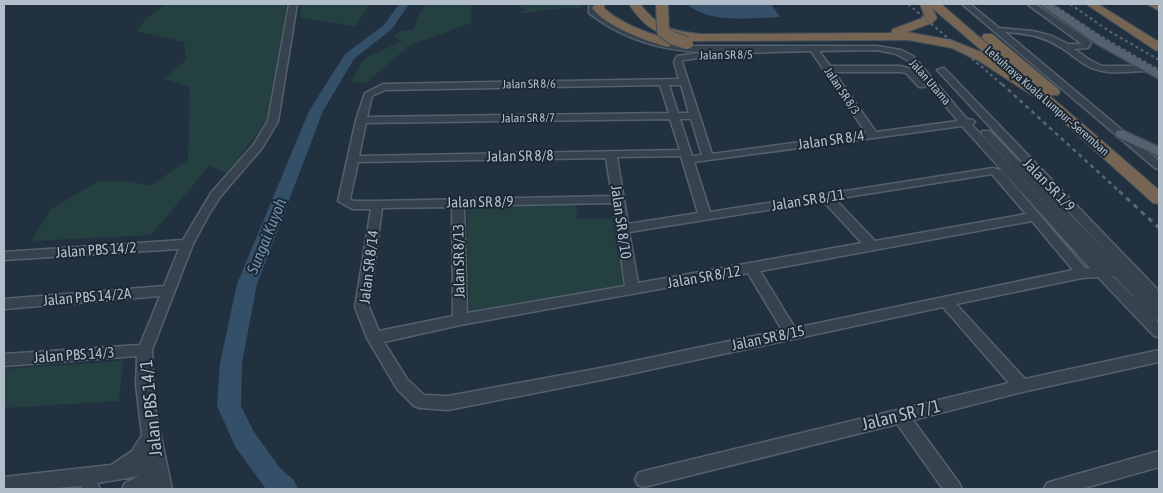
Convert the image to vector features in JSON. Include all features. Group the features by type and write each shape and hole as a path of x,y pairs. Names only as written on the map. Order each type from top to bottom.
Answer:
{"highway":[{"path":"600,4 598,8 601,12 634,31 654,39 679,45 817,49"},
{"path":"634,4 647,21 655,27 700,38 908,36 938,40 976,54 1019,84 1042,97"},
{"path":"662,4 664,12 662,28 664,33 687,43 782,43 817,49"},
{"path":"644,6 652,17 666,26 696,34 879,34 900,31 928,21 931,18 930,12 925,4"},
{"name":"Lebuhraya Kuala Lumpur–Seremban","path":"935,4 1159,199"},
{"name":"Lebuhraya Kuala Lumpur–Seremban","path":"949,4 1159,182"},
{"path":"1091,4 1159,47"},
{"path":"1104,4 1159,40"},
{"path":"1152,4 1159,8"},
{"path":"1136,26 1159,33"}],"main road":[{"path":"1045,4 1101,42 1159,76"},
{"path":"1122,134 1159,152"}],"street":[{"name":"Jalan PBS 14/1","path":"160,479 144,376 145,350 188,244 215,195 258,146 273,121 292,4"},
{"name":"Jalan Utama","path":"592,4 592,11 606,21 637,37 662,46 690,50 877,48 904,54 1101,272 1159,332"},
{"path":"966,4 1159,166"},
{"path":"974,4 1008,30"},
{"path":"1031,4 1087,43 1086,46 1066,46"},
{"path":"998,30 1040,35 1066,46 1094,67 1106,69 1145,68"},
{"name":"Jalan Utama","path":"817,49 880,45 899,48 915,55 943,78 964,122 1033,182 1159,315"},
{"name":"Jalan SR 8/3","path":"817,49 827,69 872,134"},
{"name":"Jalan SR 8/5","path":"708,158 678,62 680,58 686,56 817,49"},
{"path":"827,69 900,69 909,71 964,122"},
{"name":"Jalan SR 1/9","path":"943,78 1159,299"},
{"path":"664,82 705,216"},
{"name":"Jalan SR 8/6","path":"361,120 368,95 374,90 383,87 684,82"},
{"name":"Jalan SR 8/7","path":"361,120 694,116"},
{"path":"355,160 361,120"},
{"name":"Jalan SR 8/4","path":"686,156 708,158 964,122"},
{"name":"Jalan SR 8/8","path":"355,160 611,155 686,156"},
{"name":"Jalan SR 8/10","path":"611,155 632,290"},
{"name":"Jalan SR 8/9","path":"355,160 344,200 352,205 377,206 458,202 618,199"},
{"name":"Jalan SR 8/11","path":"622,229 993,171 998,173 1033,218"},
{"path":"1033,182 1046,182"},
{"path":"826,197 872,246"},
{"name":"Jalan SR 8/13","path":"458,202 460,320"},
{"name":"Jalan SR 8/14","path":"377,206 362,307 374,338 402,384 420,401"},
{"path":"1033,218 1082,273"},
{"name":"Jalan SR 8/12","path":"374,338 460,320 1033,218"},
{"name":"Jalan PBS 14/2","path":"4,256 188,244"},
{"path":"752,269 791,333"},
{"name":"Jalan SR 8/15","path":"420,401 448,403 606,373 1082,273 1116,271"},
{"name":"Jalan PBS 14/2A","path":"4,304 170,290"},
{"path":"946,301 1022,386"},
{"name":"Jalan PBS 14/3","path":"4,360 145,350"},
{"name":"Jalan SR 7/1","path":"644,479 900,415 1159,356"},
{"path":"900,415 953,489"},
{"path":"88,483 120,468 138,456 152,434"},
{"path":"1054,489 1083,485 1159,459"},
{"path":"4,485 160,479"},
{"path":"131,489 147,481 160,479"}],"green space":[{"path":"166,4 287,4 267,121 227,173 209,166 151,235 31,241 51,209 99,181 128,181 150,186 188,160 190,87 163,79 186,60 184,42 136,31 146,19"},
{"path":"301,4 369,4 356,26 300,18"},
{"path":"427,4 472,4 471,23 410,45 365,84 352,81 364,59 402,41 393,37 399,32 414,29 418,16"},
{"path":"497,4 584,4 581,8 563,8 517,14 526,10 518,5"},
{"path":"576,203 577,219 612,219 623,286 469,312 467,207"},
{"path":"123,361 119,401 4,408 4,369"}],"water":[{"path":"687,4 771,4 780,17 744,19 719,17 707,15"}],"waterway":[{"name":"Sungai Kuyoh","path":"285,489 271,477 245,440 229,406 231,363 247,284 316,111 349,57 388,27 404,4"}],"railway":[{"path":"908,4 1004,86"},
{"path":"1052,4 1097,34 1159,70"},
{"path":"1070,4 1109,31 1159,60"},
{"path":"1002,84 1120,192"},
{"path":"1119,191 1159,228"}]}
